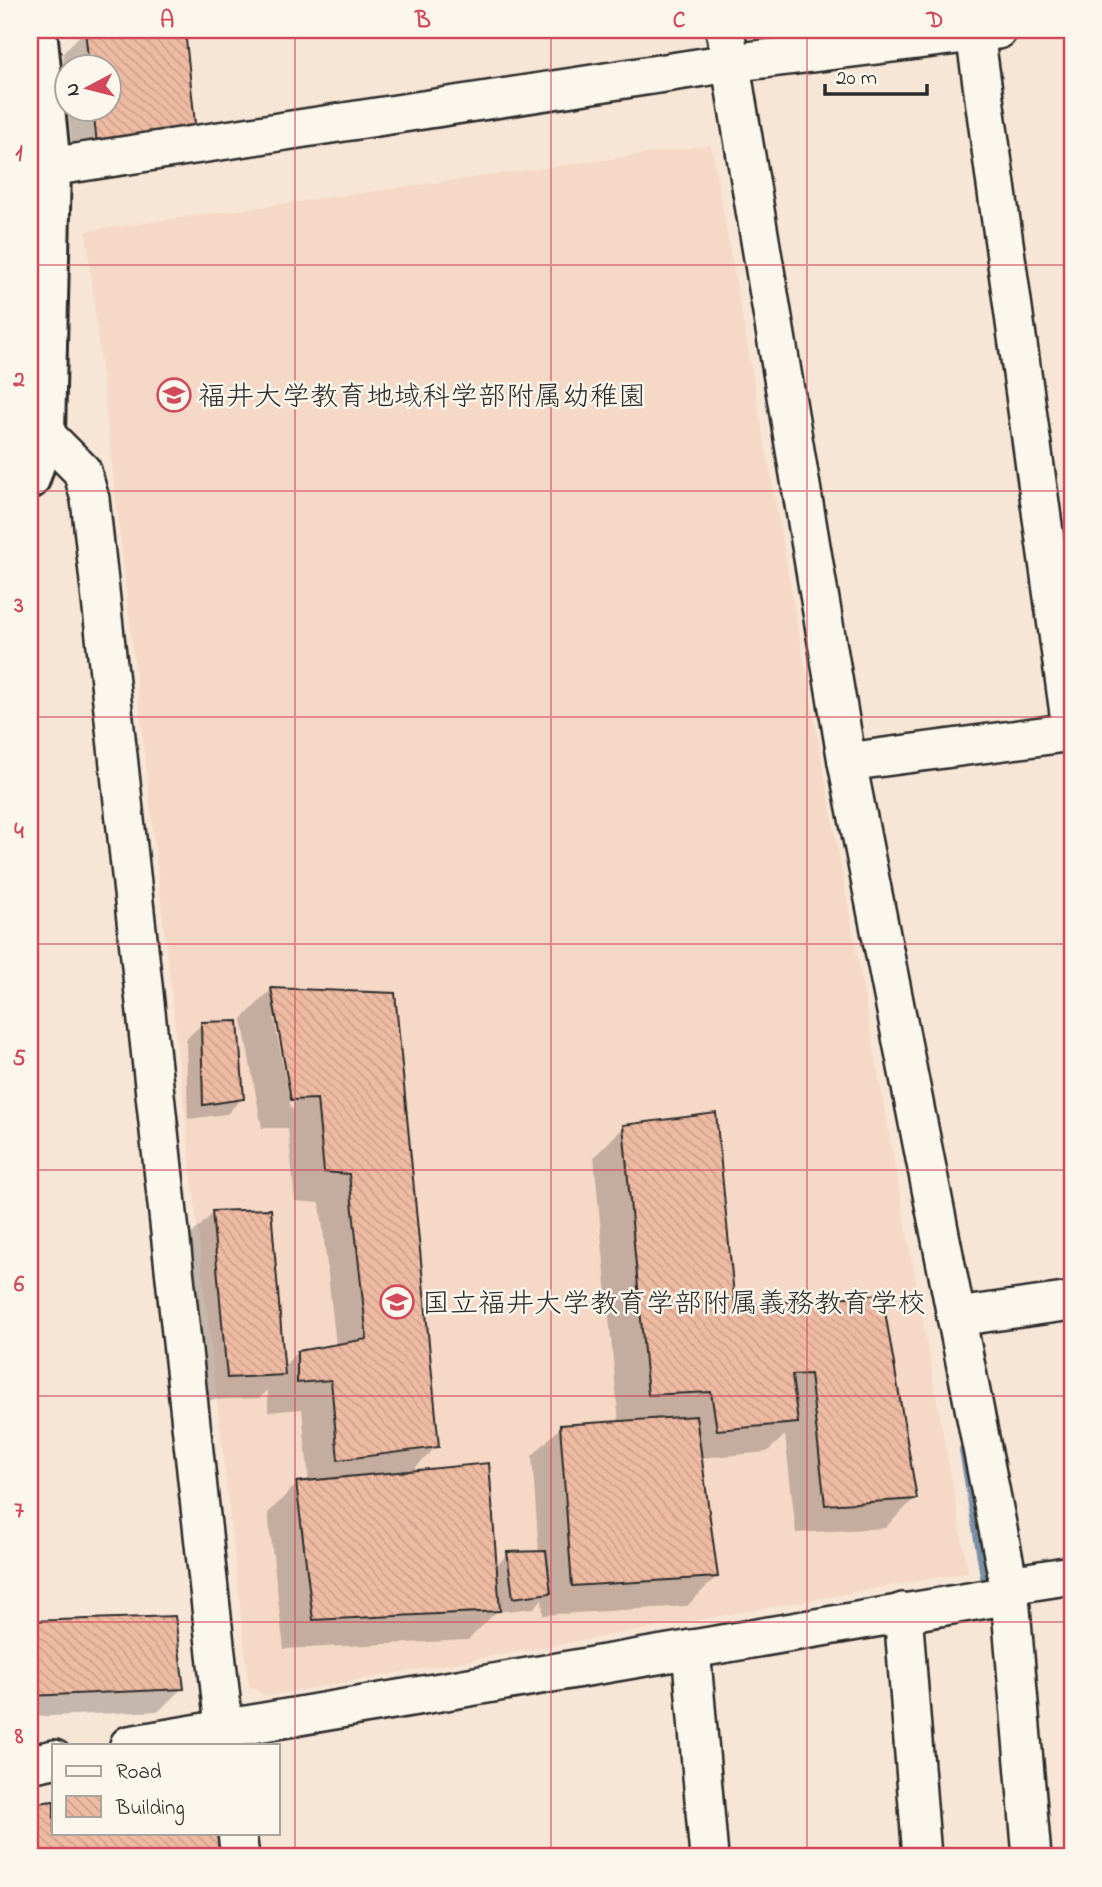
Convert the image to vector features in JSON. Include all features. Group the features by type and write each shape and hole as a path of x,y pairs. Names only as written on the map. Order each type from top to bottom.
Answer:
{"street":[{"path":"30,479 45,433 37,30"},
{"path":"41,169 728,46 986,32 1072,733 847,762"},
{"path":"728,46 847,762 1009,1590 1032,1857"},
{"path":"45,433 82,471 90,499 225,1736"},
{"path":"956,1317 1072,1301"},
{"path":"140,1744 225,1736 691,1648 903,1612 1072,1575"},
{"path":"903,1612 922,1857"},
{"path":"691,1648 709,1857"},
{"path":"30,1764 52,1759"},
{"path":"237,1834 240,1857"}],"shaded area":[{"path":"711,145 968,1572 267,1696 249,1686 86,231"}],"building":[{"path":"85,30 185,30 197,142 98,153 95,122 122,122 122,52 87,52"},
{"path":"271,988 395,993 439,1447 338,1460 331,1380 297,1383 297,1351 367,1339 349,1174 324,1172 317,1099 291,1100"},
{"path":"238,1021 244,1099 203,1105 201,1022"},
{"path":"716,1113 735,1306 882,1294 917,1499 825,1505 810,1374 792,1375 798,1423 717,1430 711,1392 648,1395 623,1125"},
{"path":"271,1209 285,1375 227,1378 212,1211"},
{"path":"696,1416 718,1577 572,1586 560,1425"},
{"path":"489,1463 500,1611 313,1620 296,1482"},
{"path":"546,1551 551,1593 513,1598 507,1552"},
{"path":"175,1616 184,1689 30,1696 30,1621"},
{"path":"52,1801 52,1834 217,1834 221,1857 30,1857 30,1804"}],"waterway":[{"path":"964,1450 985,1576"}],"place":[{"name":"福井大学教育地域科学部附属幼稚園","path":"174,395"},
{"name":"国立福井大学教育学部附属義務教育学校","path":"397,1302"}]}
